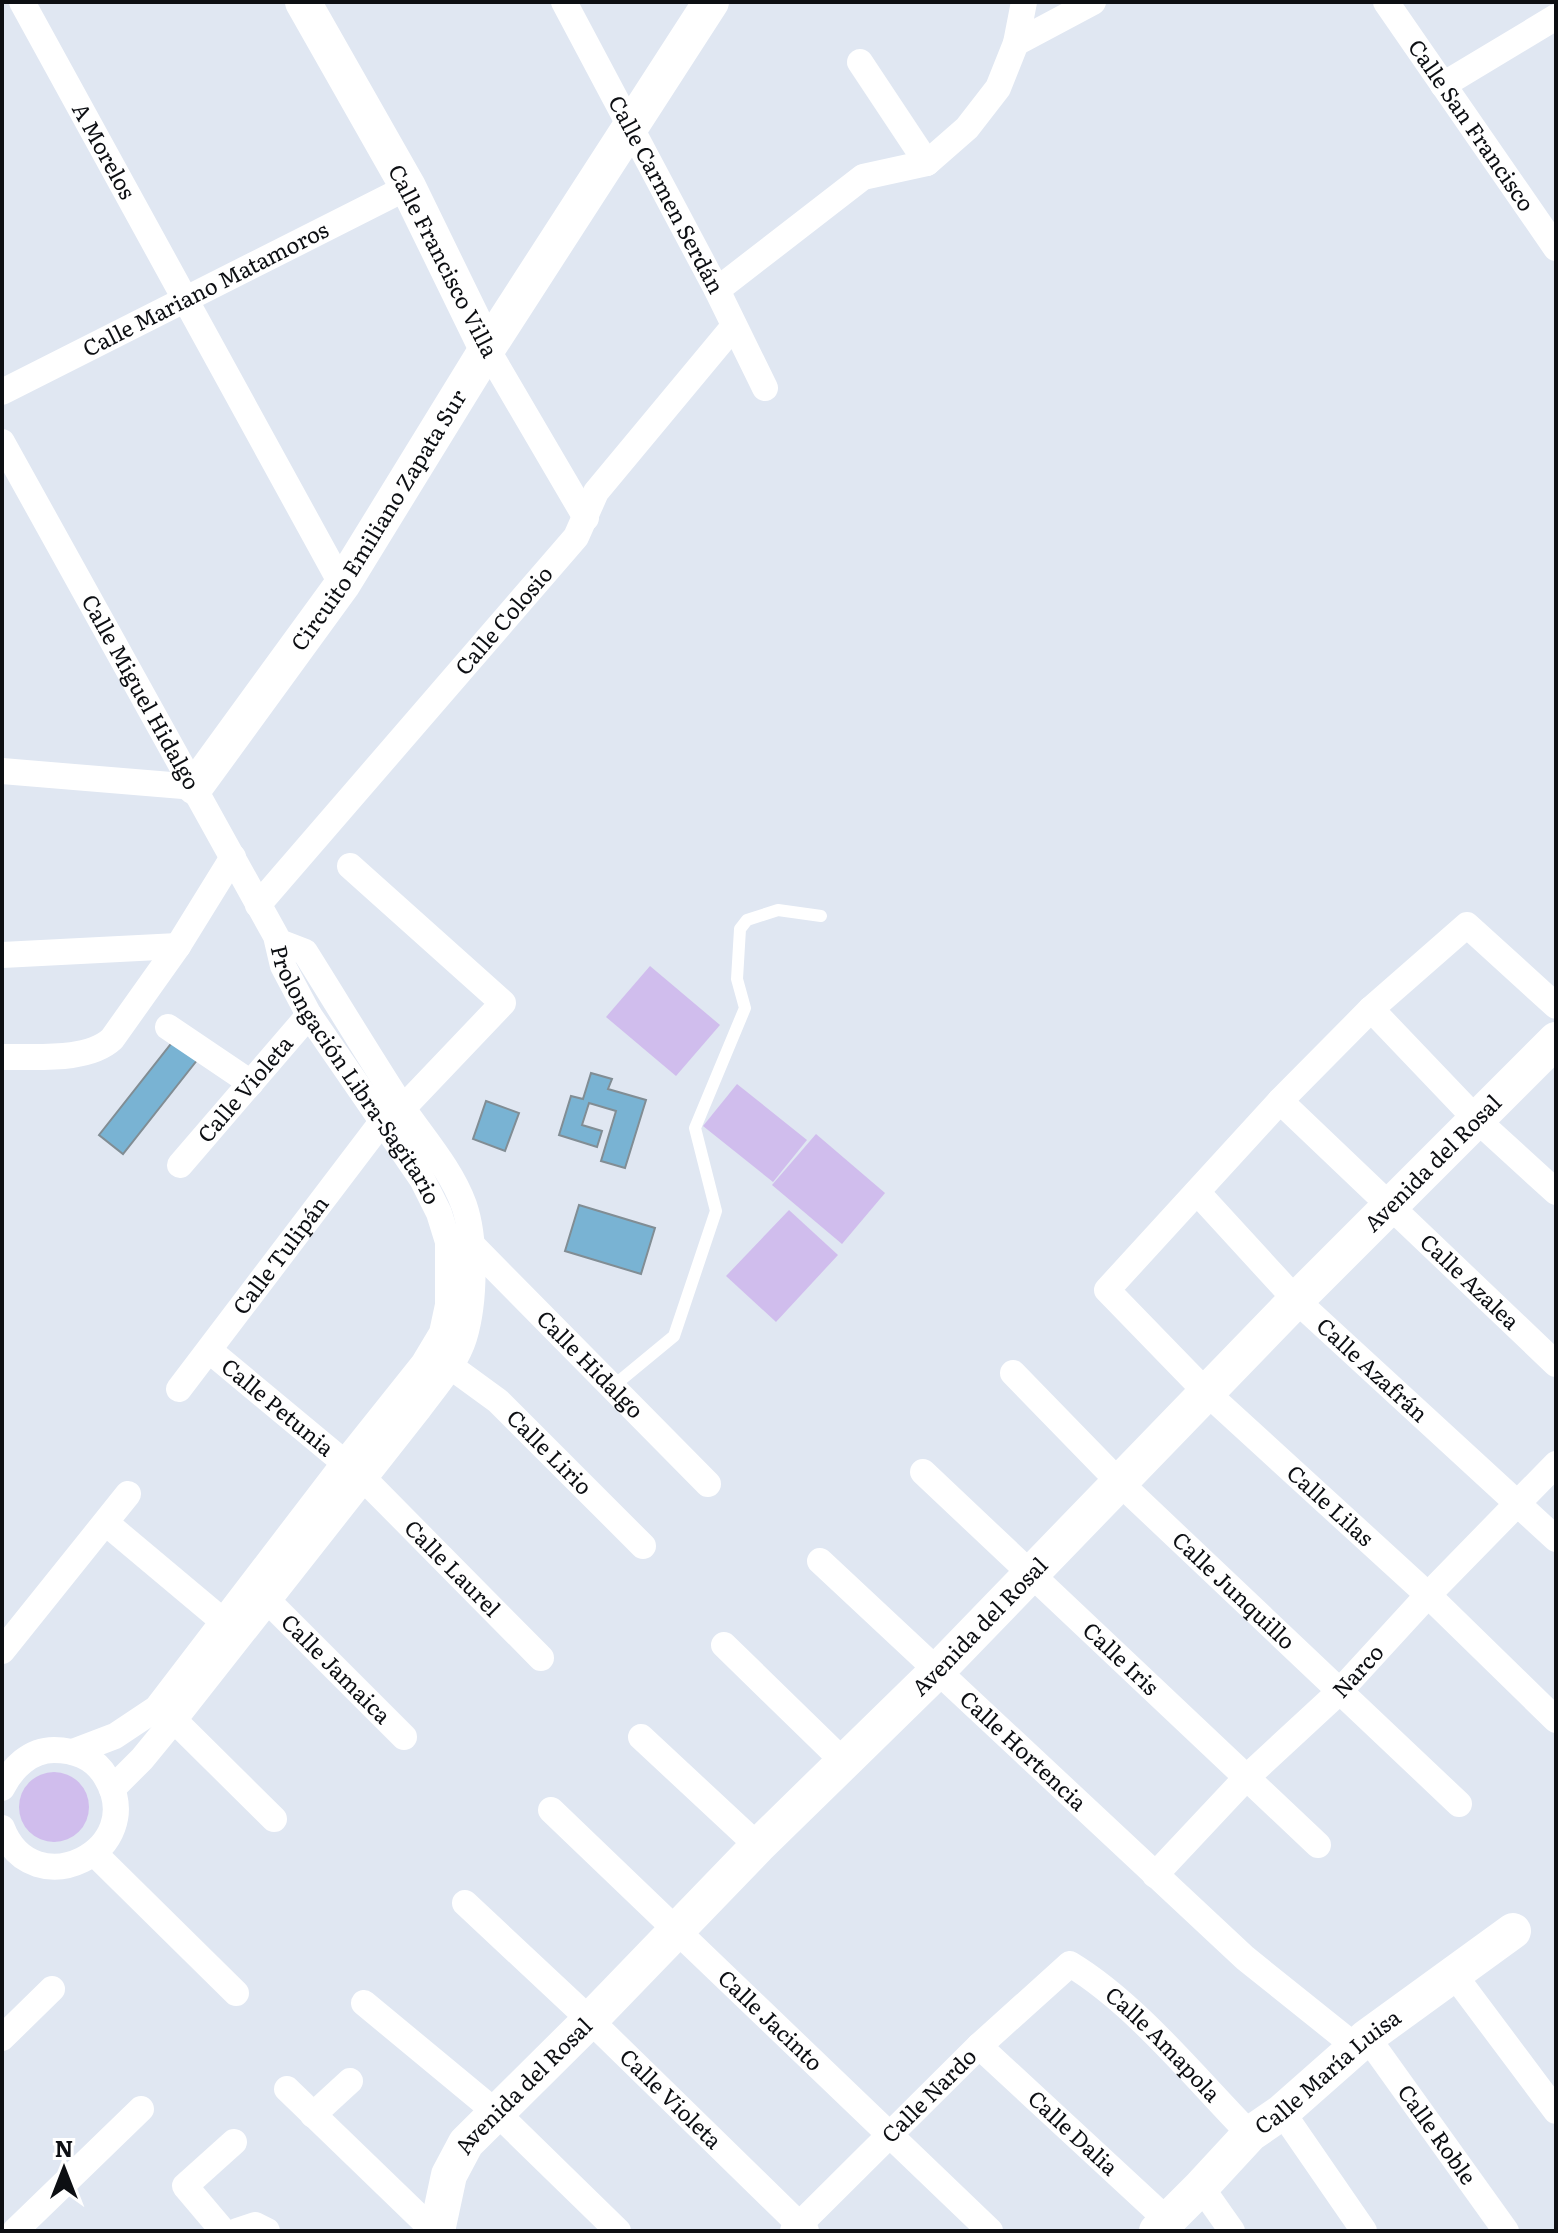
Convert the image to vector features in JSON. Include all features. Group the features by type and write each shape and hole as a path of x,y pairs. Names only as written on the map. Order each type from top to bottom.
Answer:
{"street":[{"name":"A Morelos","path":"22,2 342,585"},
{"name":"Calle Francisco Villa","path":"303,2 408,187 487,349 586,518"},
{"name":"Calle Carmen Serdán","path":"564,2 717,290 765,388"},
{"name":"Circuito Emiliano Zapata Sur","path":"195,787 342,585 487,349 711,2"},
{"path":"717,290 863,177 927,163 967,128 998,88 1016,43 1024,2"},
{"path":"1016,43 1093,2"},
{"name":"Calle San Francisco","path":"1386,2 1556,248"},
{"path":"1443,85 1556,17"},
{"path":"860,62 927,163"},
{"name":"Calle Mariano Matamoros","path":"2,392 408,187"},
{"name":"Calle Colosio","path":"258,905 576,537 596,492 734,326"},
{"name":"Calle Miguel Hidalgo","path":"2,442 279,942"},
{"path":"2,771 195,787"},
{"path":"2,1057 87,1054 101,1049 112,1039 178,946 233,857"},
{"name":"Calle Tulipán","path":"179,1389 381,1123 403,1108 503,1003 350,866"},
{"path":"1197,1192 1280,1101 1371,1009 1467,925 1556,1006"},
{"name":"Prolongación Libra-Sagitario","path":"112,1789 142,1759 166,1714 224,1622 354,1470 450,1366 464,1339 470,1304 472,1245 463,1204 443,1166 305,952 279,942"},
{"name":"Prolongación Libra-Sagitario","path":"4,1776 27,1757 50,1750 73,1752 166,1714 268,1601 442,1333 448,1305 448,1242 439,1213 422,1179 309,1015 283,966 279,942"},
{"path":"2,955 178,946"},
{"path":"1371,1009 1476,1119 1556,1192"},
{"name":"Calle Violeta","path":"180,1165 309,1015"},
{"path":"168,1027 251,1083"},
{"name":"Avenida del Rosal","path":"436,2231 449,2175 466,2143 498,2114 758,1846 937,1671 1296,1300 1556,1040"},
{"name":"Calle Azalea","path":"1280,1101 1556,1364"},
{"name":"Calle Lilas","path":"1197,1192 1107,1290 1207,1393 1428,1595 1556,1720"},
{"name":"Calle Azafrán","path":"1197,1192 1296,1300 1556,1539"},
{"name":"Calle Hidalgo","path":"472,1245 708,1484"},
{"name":"Calle Petunia","path":"210,1351 354,1470"},
{"name":"Calle Lirio","path":"450,1366 498,1401 643,1546"},
{"name":"Calle Junquillo","path":"1013,1373 1120,1483 1459,1804"},
{"name":"Narco","path":"1155,1875 1246,1778 1339,1692 1428,1595 1556,1464"},
{"name":"Calle Laurel","path":"354,1470 541,1658"},
{"name":"Calle Iris","path":"923,1472 1318,1845"},
{"path":"2,1651 128,1494"},
{"path":"106,1523 224,1622"},
{"name":"Calle Hortencia","path":"820,1561 1155,1875"},
{"name":"Calle Jamaica","path":"268,1601 404,1737"},
{"path":"724,1645 843,1761"},
{"path":"166,1714 274,1819"},
{"path":"641,1737 758,1846"},
{"path":"2,1828 7,1842 27,1860 44,1866 62,1867 79,1863 95,1854 114,1824 116,1806 112,1789 103,1773 90,1760 73,1752"},
{"name":"Calle Jacinto","path":"551,1810 990,2231"},
{"path":"95,1854 236,1993"},
{"path":"2,1871 27,1860"},
{"path":"1155,1875 1245,1958 1361,2042"},
{"name":"Calle Violeta","path":"465,1903 590,2020 800,2229"},
{"name":"Calle María Luisa","path":"1162,2225 1250,2134 1282,2112 1361,2042 1513,1931"},
{"name":"Calle Nardo","path":"800,2229 979,2046 1070,1964"},
{"name":"Calle Amapola","path":"1070,1964 1119,1999 1250,2134"},
{"path":"1455,1976 1556,2111"},
{"path":"2,2038 52,1989"},
{"path":"364,2003 498,2114 618,2231"},
{"name":"Calle Roble","path":"1361,2042 1506,2231"},
{"name":"Calle Dalia","path":"979,2046 1162,2225"},
{"path":"313,2115 350,2081"},
{"path":"287,2089 436,2231"},
{"path":"15,2231 141,2109"},
{"path":"1282,2112 1364,2231"},
{"path":"223,2231 185,2186 234,2142"},
{"path":"1201,2187 1232,2231"}],"lane":[{"path":"611,1388 674,1336 716,1211 695,1128 745,1008 737,979 740,929 747,920 778,910 821,916"}],"shaded area":[{"path":"650,966 720,1025 676,1076 606,1017"},
{"path":"737,1084 807,1140 773,1182 703,1126"},
{"path":"816,1134 885,1193 842,1244 772,1185"},
{"path":"789,1210 838,1255 776,1322 726,1276"},
{"path":"54,1772 79,1782 89,1807 79,1832 54,1842 29,1832 19,1807 29,1782"}],"building":[{"path":"174,1040 198,1059 123,1154 99,1135"},
{"path":"591,1073 612,1079 608,1089 646,1100 625,1168 601,1161 616,1111 589,1103 582,1125 602,1131 597,1147 559,1135 571,1096 583,1099"},
{"path":"486,1101 519,1113 505,1151 473,1139"},
{"path":"579,1205 655,1228 641,1274 565,1251"}]}
